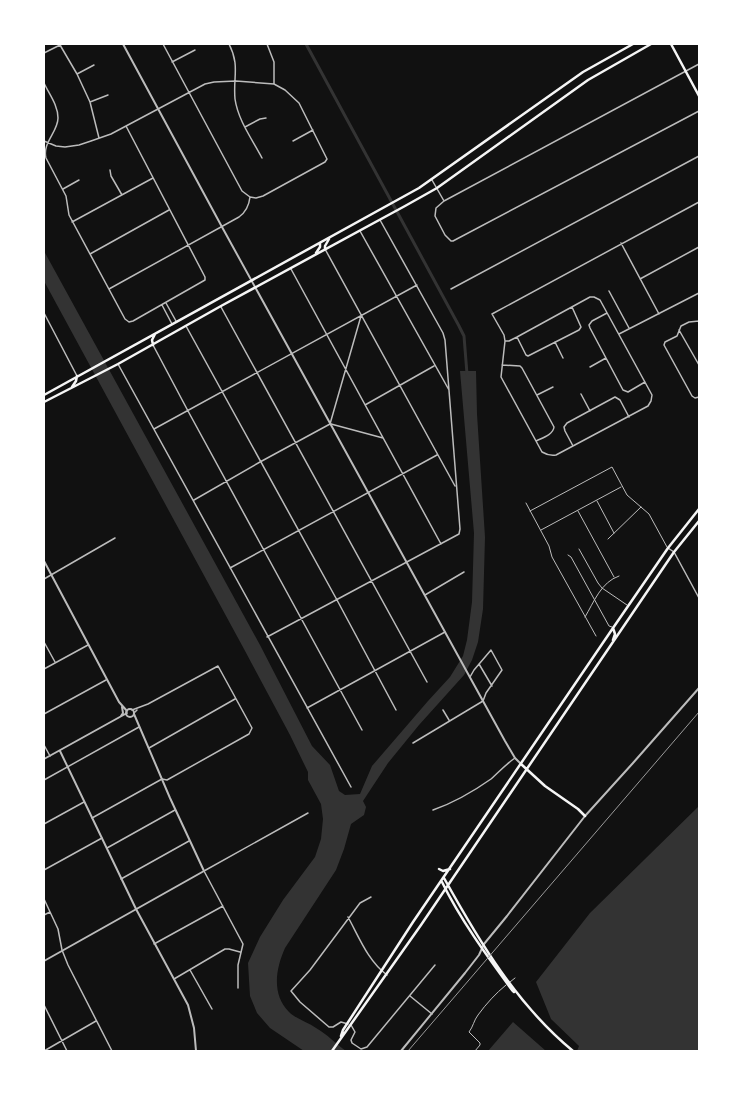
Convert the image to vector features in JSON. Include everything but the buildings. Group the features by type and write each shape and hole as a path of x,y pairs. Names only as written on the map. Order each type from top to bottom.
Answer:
{"main road":[{"path":"44,394 332,237 432,180 583,72 633,44"},
{"path":"44,402 153,345 221,306 437,188 588,80 651,44"},
{"path":"671,44 699,96"},
{"path":"325,249 326,243 332,237"},
{"path":"315,255 320,247 320,243"},
{"path":"153,345 152,340 157,332"},
{"path":"72,388 77,376"},
{"path":"340,1039 382,971 612,628 668,548 699,509"},
{"path":"332,1051 446,889 674,552 699,521"},
{"path":"612,628 615,634 612,642"},
{"path":"521,764 545,786 578,809 585,816"},
{"path":"439,869 443,871 451,868"},
{"path":"444,878 513,989"},
{"path":"442,882 483,949 516,993 552,1032 573,1051"}],"street":[{"path":"44,53 61,44 90,102 99,138"},
{"path":"123,44 458,657 515,758 521,764"},
{"path":"44,141 65,147 79,146 126,126 158,108 188,92 199,86 214,82 236,81 274,84 285,90 293,97 298,103 327,158 325,162 263,196 250,198 242,191 188,92 163,44"},
{"path":"229,44 234,56 236,81 235,98 237,108 245,127 262,158"},
{"path":"267,44 274,62 274,84"},
{"path":"172,62 195,50"},
{"path":"699,64 444,201 436,208 434,214 445,235 451,241 699,111"},
{"path":"77,74 94,65"},
{"path":"44,83 58,111 58,119 44,152 46,158 66,196 69,215 72,222 125,319 129,322 166,303 205,280 205,277 126,126"},
{"path":"90,102 108,95"},
{"path":"245,127 260,119 266,118"},
{"path":"292,141 313,130"},
{"path":"451,289 699,156"},
{"path":"110,170 111,176 122,195"},
{"path":"72,222 154,177"},
{"path":"63,189 79,180"},
{"path":"432,180 444,201"},
{"path":"108,289 245,213 250,198"},
{"path":"505,341 509,341 517,337 590,297 596,298 600,300 652,395 648,406 556,455 550,456 542,452 501,377 505,341 504,335 492,314 699,202"},
{"path":"90,254 170,210"},
{"path":"268,637 459,534 445,340 443,333 417,285 380,220"},
{"path":"360,230 448,390"},
{"path":"621,243 659,314"},
{"path":"640,279 699,247"},
{"path":"325,249 456,488"},
{"path":"291,269 440,544"},
{"path":"154,429 417,285"},
{"path":"609,291 629,328"},
{"path":"619,334 699,293"},
{"path":"166,303 176,322"},
{"path":"162,305 172,324"},
{"path":"221,306 427,682"},
{"path":"517,337 526,355 528,356 579,330 581,327 572,307"},
{"path":"44,313 77,376"},
{"path":"607,313 592,321 589,325 623,390 628,392 645,382"},
{"path":"330,424 361,316"},
{"path":"699,322 690,322 681,326 677,336 665,342 665,346 694,398 699,396"},
{"path":"186,326 396,710"},
{"path":"679,330 699,365"},
{"path":"555,342 563,358"},
{"path":"153,345 226,482 362,730"},
{"path":"590,367 606,358"},
{"path":"118,364 351,787"},
{"path":"502,365 520,366 522,368 554,427 554,431 552,433 536,441"},
{"path":"365,405 434,366"},
{"path":"537,395 553,387"},
{"path":"582,394 590,411"},
{"path":"573,446 564,431 564,427 567,423 614,398 618,398 620,400 629,417"},
{"path":"194,500 330,424 383,438"},
{"path":"230,568 438,455"},
{"path":"44,579 115,538"},
{"path":"668,548 674,552 699,598"},
{"path":"44,561 119,702 122,706 134,713"},
{"path":"425,595 464,572"},
{"path":"307,708 445,632"},
{"path":"44,642 55,662"},
{"path":"44,669 89,644"},
{"path":"413,743 449,720 483,701 486,693 502,670 491,650 470,677"},
{"path":"479,664 492,686"},
{"path":"44,759 121,717 129,711 139,708 218,666 252,728 251,731 166,780 162,779 92,818"},
{"path":"44,714 106,680"},
{"path":"401,1051 479,955 481,948 585,816 634,763 699,688"},
{"path":"148,748 236,698"},
{"path":"121,717 123,712 122,706"},
{"path":"121,717 130,716 139,708"},
{"path":"443,710 449,720"},
{"path":"129,711 130,716 136,720"},
{"path":"134,713 148,748 204,871 242,941 243,946 240,952 238,965 238,988"},
{"path":"44,780 139,727"},
{"path":"44,745 50,756"},
{"path":"60,751 136,909 188,1005 192,1016 196,1051"},
{"path":"433,810 444,806 482,785 515,758"},
{"path":"44,824 85,802"},
{"path":"107,848 176,810"},
{"path":"44,961 308,813"},
{"path":"44,870 102,838"},
{"path":"121,879 190,841"},
{"path":"348,1024 341,1022 333,1027 329,1027 300,1002 292,991 310,970 348,917 360,903 371,898"},
{"path":"44,899 58,929 62,950 68,965 112,1051"},
{"path":"154,944 223,906"},
{"path":"44,916 50,912"},
{"path":"348,917 372,961 386,975"},
{"path":"174,979 225,949 240,952"},
{"path":"351,1025 355,1032 351,1041 359,1049 364,1049 369,1045 435,965"},
{"path":"190,970 212,1009"},
{"path":"410,996 432,1014"},
{"path":"44,1005 67,1051"},
{"path":"44,1051 96,1021"}],"lane":[{"path":"530,511 612,467 627,495 649,514 668,548"},
{"path":"541,530 622,486"},
{"path":"597,500 614,533"},
{"path":"526,503 549,546 552,557 596,636"},
{"path":"608,539 641,506"},
{"path":"577,511 614,577"},
{"path":"579,549 602,588 628,606"},
{"path":"568,555 571,557 609,626 612,628"},
{"path":"585,617 602,588 614,577 619,576"},
{"path":"475,1051 480,1043 469,1032 477,1017 497,993 515,978"}],"shaded area":[{"path":"44,251 260,645 312,746 330,765 339,791 345,795 360,794 372,766 450,677 463,656 467,640 472,602 474,533 460,371 476,371 477,414 485,537 483,609 478,642 472,660 464,675 419,725 388,763 363,801 366,807 364,815 351,824 336,870 285,948 279,964 277,989 283,1005 295,1017 320,1030 346,1051 304,1051 270,1028 257,1013 250,996 248,963 260,937 283,900 315,857 321,839 323,819 321,804 308,780 308,772 290,735 44,281"},
{"path":"699,806 699,1051 577,1051 579,1046 551,1019 536,982 590,913"},
{"path":"513,1022 546,1051 488,1051"}],"waterway":[{"path":"306,44 464,336 467,374"}],"railway":[{"path":"408,1051 699,712"}]}
